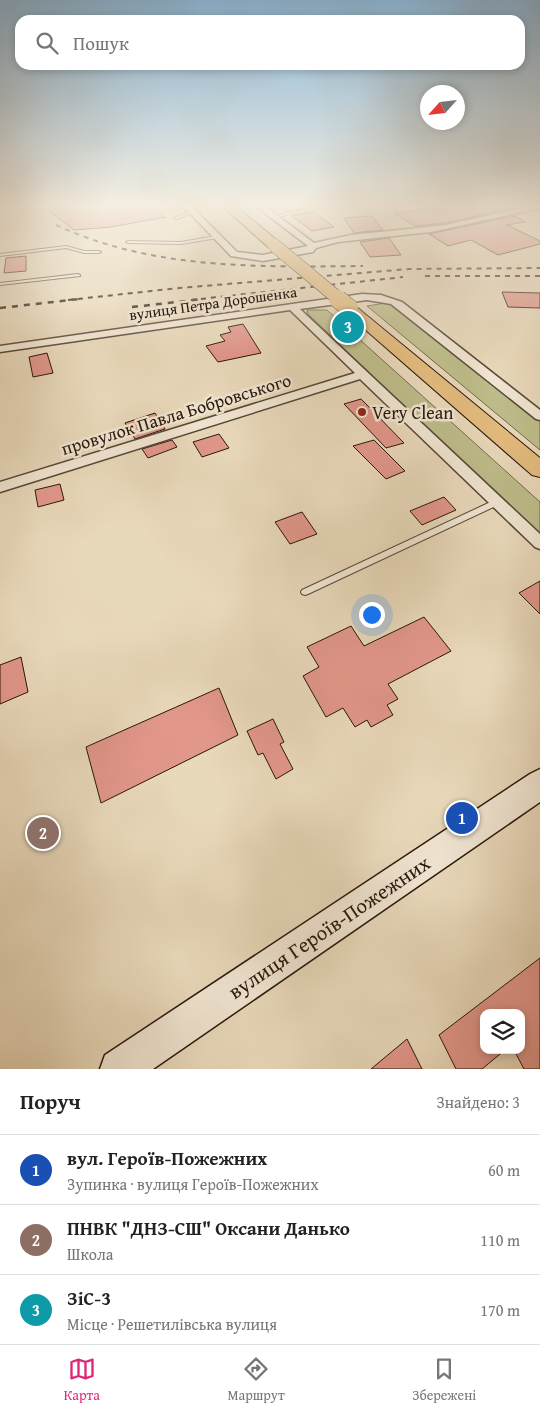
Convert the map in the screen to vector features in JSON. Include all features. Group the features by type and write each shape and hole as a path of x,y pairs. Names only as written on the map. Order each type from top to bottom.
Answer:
{"main road":[{"path":"285,254 540,470"}],"street":[{"path":"234,254 247,258 264,258 291,254"},
{"name":"вулиця Петра Дорошенка","path":"0,349 362,297 391,300 540,416"},
{"path":"292,307 540,543"},
{"name":"провулок Павла Бобровського","path":"0,487 363,374"},
{"name":"вулиця Героїв-Пожежних","path":"119,1069 540,784"}],"lane":[{"path":"0,284 78,275"},
{"path":"305,592 498,502"}],"shaded area":[{"path":"392,304 540,420 540,450 367,306"},
{"path":"307,310 327,310 540,502 540,536 308,314"}],"building":[{"path":"368,254 401,255 370,257"},
{"path":"26,256 26,271 4,273 6,258"},
{"path":"502,292 540,293 540,308 508,307"},
{"path":"243,324 261,353 218,362 206,346 225,341 220,335 231,332 228,327"},
{"path":"47,353 53,373 33,377 29,357"},
{"path":"361,399 404,443 386,448 344,404"},
{"path":"155,413 165,429 135,439 125,423"},
{"path":"219,434 229,448 202,457 193,442"},
{"path":"172,440 177,447 148,458 142,449"},
{"path":"374,440 405,471 386,479 353,446"},
{"path":"60,484 64,500 38,507 35,490"},
{"path":"444,497 456,510 422,525 410,511"},
{"path":"302,512 317,534 290,544 275,522"},
{"path":"540,581 540,614 519,593"},
{"path":"424,617 451,651 388,684 398,699 387,705 393,715 371,727 367,720 355,727 343,708 326,717 303,676 319,667 307,647 351,626 364,646"},
{"path":"21,657 28,692 0,704 0,665"},
{"path":"219,688 238,735 101,803 86,747"},
{"path":"273,719 284,742 280,744 293,769 276,779 263,753 258,755 247,731"},
{"path":"540,958 540,1069 524,1069 516,1054 525,1054 525,1009 480,1009 480,1054 500,1054 482,1069 456,1069 439,1035"},
{"path":"407,1039 422,1069 371,1069"}],"railway":[{"path":"146,254 207,263 363,266"},
{"path":"68,300 179,288 409,269 540,268"},
{"path":"425,276 540,276"},
{"path":"191,300 403,277"},
{"path":"0,308 79,299"},
{"path":"132,307 203,299"}],"place":[{"name":"ЗіС-3","path":"348,327"},
{"name":"Very Clean","path":"362,412"},
{"name":"вул. Героїв-Пожежних","path":"462,818"},
{"name":"ПНВК \"ДНЗ-СШ\" Оксани Данько","path":"43,833"}]}
